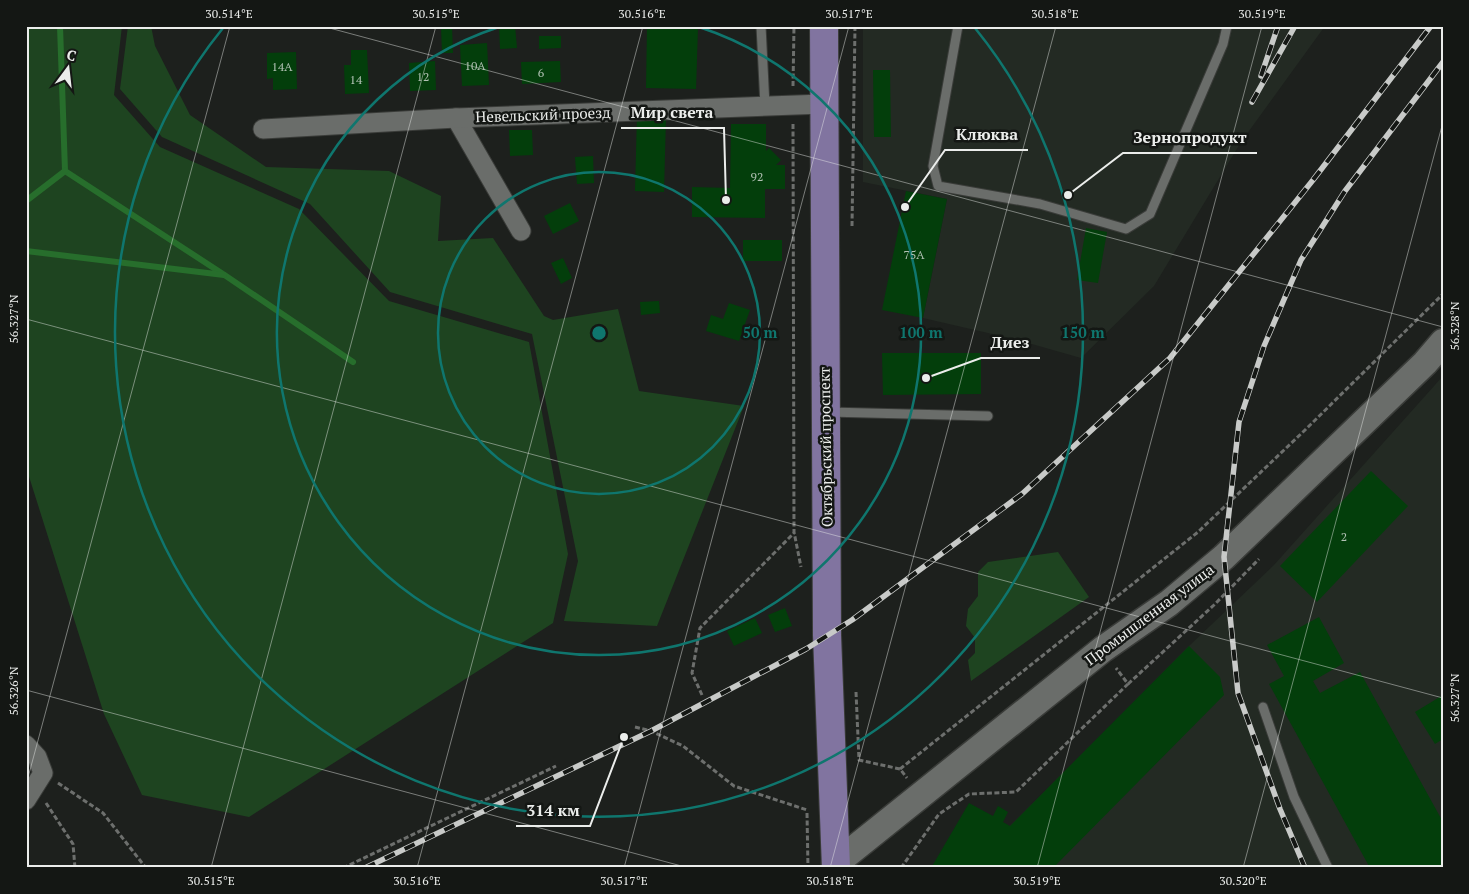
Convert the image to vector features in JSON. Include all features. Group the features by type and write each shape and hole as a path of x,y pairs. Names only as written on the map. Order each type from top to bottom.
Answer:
{"main road":[{"name":"Октябрьский проспект","path":"824,26 827,635 836,866"},
{"name":"Промышленная улица","path":"836,866 1103,649 1169,603 1224,557 1425,363 1443,342"}],"street":[{"name":"Невельский проезд","path":"263,129 456,118 823,104"},
{"path":"456,118 521,231"},
{"path":"26,745 36,757 43,773 27,799"}],"lane":[{"path":"761,26 765,106"},
{"path":"958,26 933,166 938,186 1040,204 1126,229 1150,214 1223,44 1227,26"},
{"path":"825,412 988,416"},
{"path":"1263,707 1294,797 1328,868"}],"path":[{"path":"794,26 794,532 801,569"},
{"path":"900,769 1198,532 1443,294"},
{"path":"702,694 692,673 700,628 794,532"},
{"path":"901,868 939,814 969,794 1016,792 1128,684 1103,649"},
{"path":"635,728 651,731 683,746 734,786 807,810"},
{"path":"343,868 556,766"},
{"path":"43,773 44,801 73,844 75,868"},
{"path":"43,773 103,813 146,868"},
{"path":"807,801 808,868"}],"shaded area":[{"path":"863,26 1325,26 1241,142 1154,286 1081,358 1014,339 923,318 947,199 863,182"},
{"path":"1443,376 1443,868 987,868 1010,826 1189,646 1274,565"}],"green space":[{"path":"26,26 122,26 114,95 160,147 299,209 389,301 529,342 568,554 553,623 249,817 142,795 104,714 26,467"},
{"path":"128,26 151,26 155,46 190,115 266,167 389,171 441,196 438,241 493,238 544,316 553,320 618,309 639,391 744,406 657,626 564,621 578,561 532,334 390,292 310,204 162,137 120,89"},
{"path":"1058,552 1089,597 971,681 968,660 975,653 975,638 966,626 968,609 978,596 978,572 988,562"}],"building":[{"path":"452,26 453,53 442,53 441,27"},
{"path":"499,26 515,26 517,48 500,49"},
{"path":"647,27 698,28 696,89 646,88"},
{"path":"539,36 561,36 561,48 539,49"},
{"path":"487,43 489,85 462,86 460,45"},
{"path":"351,50 367,50 369,93 345,94 344,65 351,65"},
{"path":"296,52 297,89 273,90 273,78 267,79 267,53"},
{"path":"435,61 436,90 410,91 409,63"},
{"path":"560,61 561,82 522,84 521,62"},
{"path":"873,70 890,70 891,137 874,137"},
{"path":"637,115 666,116 664,192 635,191"},
{"path":"731,124 766,124 766,151 769,148 781,160 776,165 785,165 785,189 765,189 765,218 692,217 692,187 730,188"},
{"path":"509,130 532,130 533,155 510,156"},
{"path":"593,156 594,183 577,184 575,157"},
{"path":"906,191 947,199 923,318 882,310"},
{"path":"570,203 579,221 553,234 544,216"},
{"path":"1086,228 1107,232 1098,283 1077,280"},
{"path":"743,240 782,240 782,261 743,261"},
{"path":"563,258 572,278 561,284 551,263"},
{"path":"659,301 660,313 641,315 640,302"},
{"path":"729,303 750,310 739,341 706,331 711,315 723,319"},
{"path":"882,353 981,353 981,394 883,395"},
{"path":"1371,471 1408,506 1317,602 1280,566"},
{"path":"785,608 792,626 775,632 768,615"},
{"path":"1319,617 1344,663 1313,681 1320,693 1360,672 1443,822 1443,868 1370,868 1269,684 1284,676 1267,645"},
{"path":"755,618 762,633 734,646 727,631"},
{"path":"1189,646 1220,677 1224,695 1053,868 931,868 969,803 993,816 998,806 1008,812 1003,822 1010,826"},
{"path":"1443,695 1443,739 1435,744 1415,712"}],"waterway":[{"path":"60,26 65,171 353,362"},
{"path":"26,201 65,171"},
{"path":"26,251 224,275"}],"railway":[{"path":"1261,76 1278,26"},
{"path":"1252,102 1295,26"},
{"path":"365,868 651,731 806,649 852,620 1022,494 1170,358 1313,180 1431,26"},
{"path":"1305,868 1280,809 1238,693 1224,557 1239,422 1264,346 1301,260 1345,191 1443,62"}],"place":[{"name":"Зернопродукт","path":"1068,195"},
{"name":"Мир света","path":"726,200"},
{"name":"Клюква","path":"905,207"},
{"name":"Диез","path":"926,378"},
{"name":"314 км","path":"624,737"}]}
